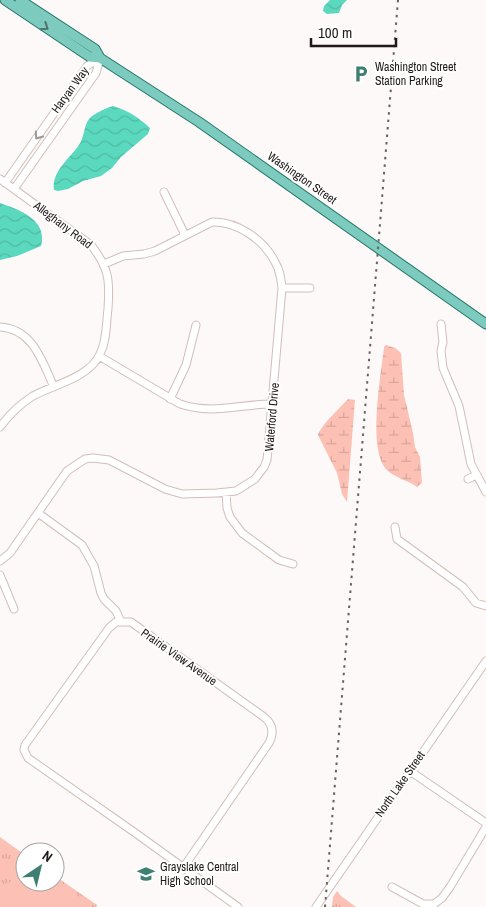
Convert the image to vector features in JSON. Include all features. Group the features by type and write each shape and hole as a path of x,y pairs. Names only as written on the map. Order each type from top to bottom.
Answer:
{"main road":[{"name":"Washington Street","path":"5,0 90,57 100,58 199,122 486,324"},
{"name":"Washington Street","path":"20,0 95,49 100,58"}],"street":[{"name":"Haryan Way","path":"7,184 87,66 100,58"},
{"name":"Haryan Way","path":"7,184 96,73 100,58"},
{"name":"Alleghany Road","path":"7,184 83,238 91,245 104,264 109,285 106,336 100,356"},
{"path":"164,192 186,235"},
{"name":"Waterford Drive","path":"0,561 10,553 67,471 78,462 93,458 109,460 174,493 182,494 236,491 256,480 264,467 269,452 282,288 278,270 270,253 262,244 241,228 233,224 212,222 155,251 123,256 104,264"},
{"path":"282,288 310,288"},
{"path":"440,324 443,342 441,351 443,368 459,406 467,450 476,475 486,492"},
{"path":"170,399 186,365 196,325"},
{"path":"0,327 15,330 33,344 54,387"},
{"path":"0,427 20,406 34,396 84,372 100,356 170,399 185,406 208,410 256,404 273,404"},
{"path":"468,479 476,475"},
{"path":"226,492 227,508 230,517 242,533 279,560 293,564"},
{"path":"38,513 82,545 94,566 100,593 116,611 121,622 116,622 109,628 25,745 24,750 28,758 238,907"},
{"path":"395,527 397,538 463,587 476,603 486,606"},
{"path":"0,575 14,610"},
{"name":"Prairie View Avenue","path":"121,622 130,622 264,716 268,720 272,731 269,743 183,868"},
{"name":"North Lake Street","path":"316,907 486,661"},
{"path":"392,887 423,904 434,904 442,898 450,886 486,825 410,771"}],"green space":[{"path":"386,345 395,348 401,353 404,395 415,447 420,457 422,483 417,487 387,470 381,460 376,430 378,393 384,347"},
{"path":"348,399 355,400 347,502 342,494 337,473 318,435"},
{"path":"0,837 15,848 15,892 65,892 65,883 97,905 96,907 0,907"},
{"path":"15,880 15,892 65,892 65,887 71,891 83,907 0,907 0,887"},
{"path":"337,891 356,907 332,907 333,897"}],"water":[{"path":"330,0 347,0 342,5 339,13 327,14 323,11 324,6"},
{"path":"113,106 129,112 150,128 148,134 101,176 83,181 68,189 54,190 55,177 79,145 89,119"},
{"path":"0,203 31,217 40,229 42,237 41,246 17,256 0,260"}],"railway":[{"path":"325,907 398,0"}],"place":[{"name":"Washington Street Station Parking","path":"361,74"},
{"name":"Grayslake Central High School","path":"146,874"}]}
